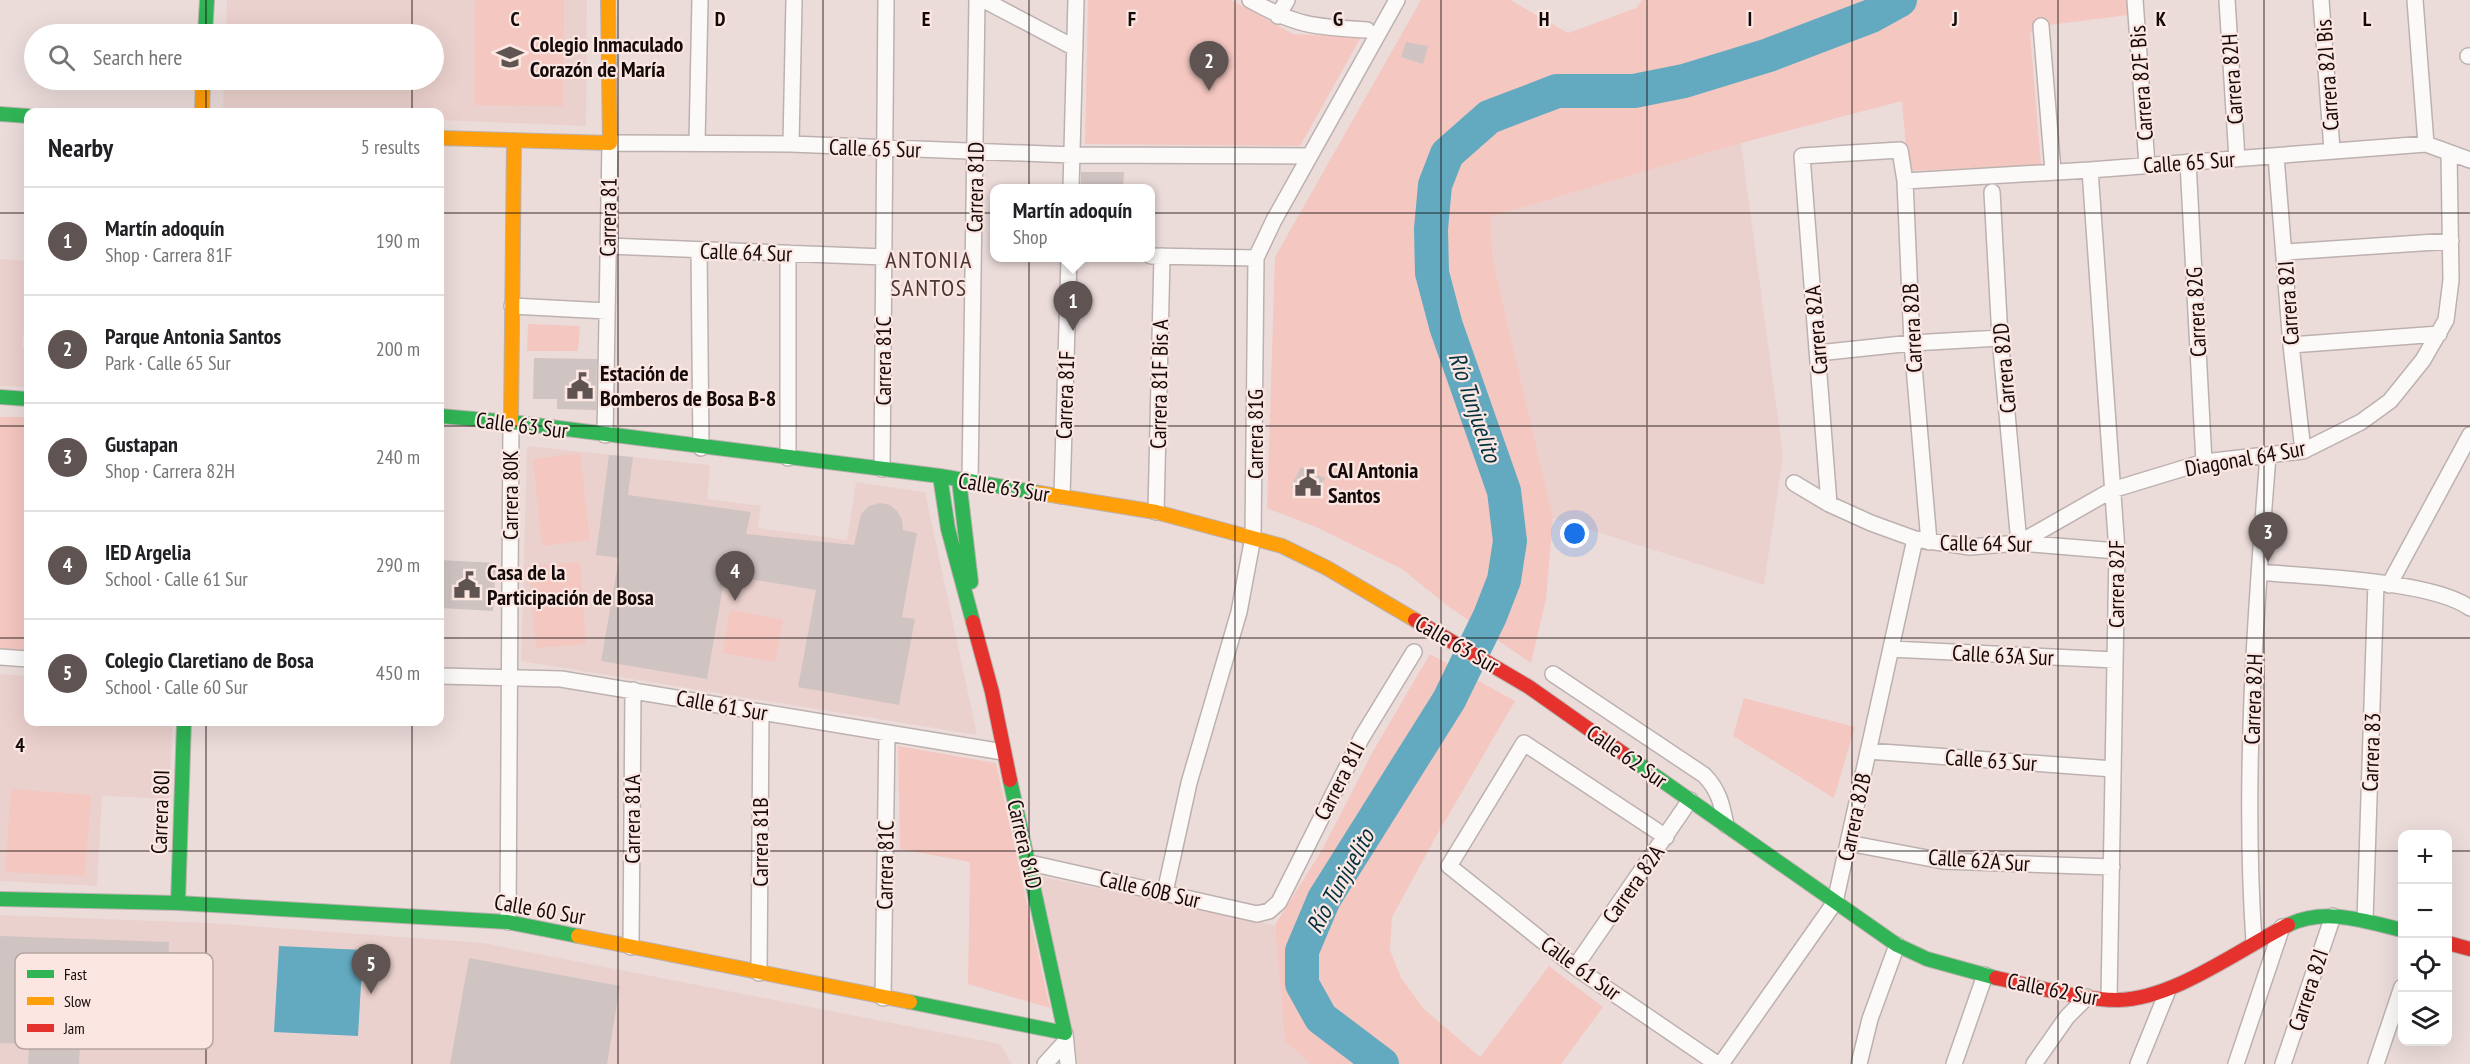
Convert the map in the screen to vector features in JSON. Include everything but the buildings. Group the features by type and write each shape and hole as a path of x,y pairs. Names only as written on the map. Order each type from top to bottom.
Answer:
{"street":[{"path":"206,24 207,0"},
{"name":"Carrera 81","path":"605,435 610,143 608,0"},
{"path":"697,142 700,0"},
{"path":"791,144 794,0"},
{"name":"Carrera 81C","path":"882,469 886,0"},
{"name":"Carrera 81D","path":"975,624 965,480 977,0"},
{"path":"984,0 1074,48"},
{"path":"1071,184 1076,0"},
{"path":"1250,0 1278,16 1299,24 1367,30"},
{"path":"1278,16 1287,0"},
{"name":"Carrera 81G","path":"1165,892 1189,783 1239,612 1253,537 1256,258 1397,0"},
{"name":"Carrera 82F Bis","path":"2135,0 2148,165"},
{"name":"Carrera 82H","path":"2227,0 2237,159"},
{"name":"Carrera 82I Bis","path":"2321,0 2332,150"},
{"path":"2415,0 2426,144"},
{"path":"2041,26 2053,171"},
{"path":"202,108 203,90"},
{"path":"0,114 24,116"},
{"name":"Calle 65 Sur","path":"444,138 610,143 791,144 1072,155 1310,156"},
{"name":"Carrera 80K","path":"507,922 514,141"},
{"name":"Calle 65 Sur","path":"1905,181 2090,170 2426,144 2470,160"},
{"name":"Carrera 82B","path":"1719,1064 1835,902 1891,649 1922,540 1905,181 1900,150 1802,156"},
{"name":"Diagonal 64 Sur","path":"2019,543 2112,490 2204,462 2303,451 2361,422 2390,400 2423,360 2446,320 2450,290 2451,241 2449,153"},
{"name":"Carrera 82A","path":"1802,156 1829,504"},
{"name":"Carrera 82I","path":"2276,156 2291,345 2303,451"},
{"name":"Carrera 82G","path":"2188,162 2204,462"},
{"name":"Carrera 82F","path":"2090,170 2117,551 2109,999"},
{"name":"Carrera 82D","path":"1992,192 2000,338 2019,543"},
{"path":"2284,252 2451,241"},
{"name":"Calle 64 Sur","path":"608,246 884,257"},
{"path":"699,250 701,447"},
{"path":"788,254 788,458"},
{"path":"1157,256 1256,258"},
{"name":"Carrera 81F Bis A","path":"1156,512 1157,256"},
{"name":"Carrera 81F","path":"1062,496 1069,262"},
{"path":"512,306 607,311"},
{"path":"2291,345 2439,333"},
{"path":"1818,353 1912,343 2000,338"},
{"path":"0,397 24,399"},
{"name":"Calle 63 Sur","path":"444,416 511,422 940,476 1156,512 1253,537 1304,556 1529,687"},
{"name":"Carrera 83","path":"2366,920 2382,584 2470,435"},
{"name":"Carrera 82H","path":"2254,942 2250,875 2251,715 2268,456"},
{"name":"Carrera 81D","path":"940,476 952,551 975,624 991,686 1003,752 1051,958 1066,1037 1068,1064"},
{"name":"Calle 64 Sur","path":"1794,483 1829,504 1872,523 1922,540 1970,547 2019,543 2117,551"},
{"path":"2259,572 2382,584 2468,603"},
{"name":"Calle 63A Sur","path":"1891,649 2115,660"},
{"name":"Carrera 81I","path":"1269,911 1279,902 1362,737 1414,652"},
{"path":"0,657 24,659"},
{"name":"Calle 62 Sur","path":"1553,674 1704,775 1714,785 1720,797 1726,825"},
{"name":"Calle 61 Sur","path":"444,676 561,679 1003,752"},
{"name":"Calle 62 Sur","path":"1529,687 1897,945 1927,959 1985,975 2087,997 2138,998 2168,990 2282,927 2301,919 2333,916 2366,920 2398,929"},
{"name":"Carrera 81A","path":"631,947 633,690"},
{"name":"Carrera 81B","path":"759,973 761,712"},
{"name":"Carrera 80I","path":"178,903 184,726"},
{"name":"Carrera 81C","path":"883,998 887,733"},
{"name":"Calle 61 Sur","path":"1666,837 1524,743 1449,867 1575,967 1719,1064"},
{"name":"Calle 63 Sur","path":"1869,751 2113,769"},
{"name":"Carrera 82A","path":"1575,967 1690,800"},
{"name":"Calle 62A Sur","path":"1848,843 1943,861 2112,867"},
{"name":"Calle 60B Sur","path":"1030,863 1257,914 1269,911"},
{"name":"Calle 60 Sur","path":"0,899 178,903 507,922 1066,1037"},
{"name":"Carrera 82I","path":"2283,1064 2333,916"},
{"path":"2236,1064 2282,927"},
{"path":"2452,944 2470,949"},
{"path":"1859,1064 1870,1019 1897,945"},
{"path":"1954,1064 1985,975"},
{"path":"2138,1064 2168,990"},
{"path":"2376,1064 2401,992"},
{"path":"2034,1064 2067,1017 2087,997"},
{"path":"1045,1064 1066,1037"}],"shaded area":[{"name":"Colegio Inmaculado Corazón de María","path":"227,0 587,0 586,126 444,120 444,108 223,108 224,90 444,90 444,24 226,24"},
{"path":"475,0 564,0 563,106 474,105"},
{"path":"1088,0 1231,0 1293,34 1361,37 1300,146 1085,144"},
{"path":"1421,0 1510,0 1568,33 1636,8 1642,0 2135,0 2136,14 2041,26 2030,32 2041,165 1908,171 1902,101 1741,143 1490,217 1493,261 1553,518 1546,599 1531,663 1449,607 1402,569 1316,527 1267,508 1275,257"},
{"path":"1741,143 1783,456 1764,585 1553,518 1493,261 1490,217"},
{"path":"0,259 24,261 22,347 24,347 24,387 0,386"},
{"path":"528,324 580,326 578,351 527,351"},
{"path":"0,417 24,417 24,650 0,648"},
{"path":"527,446 710,465 707,499 761,506 758,528 847,540 856,482 925,492 977,735 521,661"},
{"path":"580,453 590,540 542,546 533,459"},
{"path":"580,562 586,644 536,648 529,566"},
{"path":"730,610 783,620 775,662 723,653"},
{"path":"1430,654 1515,701 1392,917 1390,950 1401,978 1424,1009 1480,1057 1549,966 1603,1007 1561,1064 1311,1064 1285,1041 1275,925 1322,850 1372,753"},
{"path":"0,674 24,676 24,726 173,726 169,799 102,796 97,886 0,881"},
{"path":"1744,698 1855,727 1834,798 1733,736"},
{"path":"898,746 996,763 1050,1008 968,984 970,862 900,849"},
{"path":"11,789 91,795 85,876 5,872"},
{"path":"1038,876 1275,925 1285,1040 1311,1064 1078,1064"},
{"path":"0,915 210,923 483,943 1000,1044 1012,1064 0,1064"}],"water":[{"path":"279,946 363,950 358,1036 274,1032"}],"waterway":[{"name":"Río Tunjuelito","path":"1382,1064 1321,1018 1302,984 1302,951 1324,899 1449,700 1490,616 1504,580 1510,541 1504,491 1446,326 1432,273 1431,229 1435,185 1447,154 1489,117 1557,91 1634,91 1684,81 1769,55 1871,16 1900,0"}],"traffic: fast":[{"path":"206,24 207,0"},
{"path":"0,114 24,116"},
{"path":"0,397 24,399"},
{"path":"444,416 511,422 940,476 1039,493"},
{"path":"940,476 948,529 973,622"},
{"path":"959,480 971,582"},
{"path":"178,903 184,726"},
{"path":"1624,754 1897,945 1927,959 1996,978"},
{"path":"910,1002 1065,1033 1010,780"},
{"path":"0,899 178,903 508,922 578,936"},
{"path":"2288,925 2316,917 2331,916 2398,929"}],"traffic: slow":[{"path":"444,138 610,143 608,0"},
{"path":"202,108 203,90"},
{"path":"511,422 514,140"},
{"path":"1039,493 1156,512 1282,546 1327,568 1415,620"},
{"path":"578,936 910,1002"}],"traffic: jam":[{"path":"1415,620 1529,687 1624,754"},
{"path":"973,622 992,692 1010,780"},
{"path":"1996,978 2088,998 2118,1000 2139,998 2205,972 2288,925"},
{"path":"2452,944 2470,949"}],"place":[{"name":"Colegio Inmaculado Corazón de María","path":"510,57"},
{"name":"Parque Antonia Santos","path":"1209,91"},
{"name":"Martín adoquín","path":"1073,331"},
{"name":"Estación de Bomberos de Bosa B-8","path":"580,386"},
{"name":"CAI Antonia Santos","path":"1308,483"},
{"name":"Gustapan","path":"2268,562"},
{"name":"Casa de la Participación de Bosa","path":"467,585"},
{"name":"IED Argelia","path":"735,601"},
{"name":"Colegio Claretiano de Bosa","path":"371,994"}],"district":[{"name":"ANTONIA SANTOS","path":"929,273"}]}
